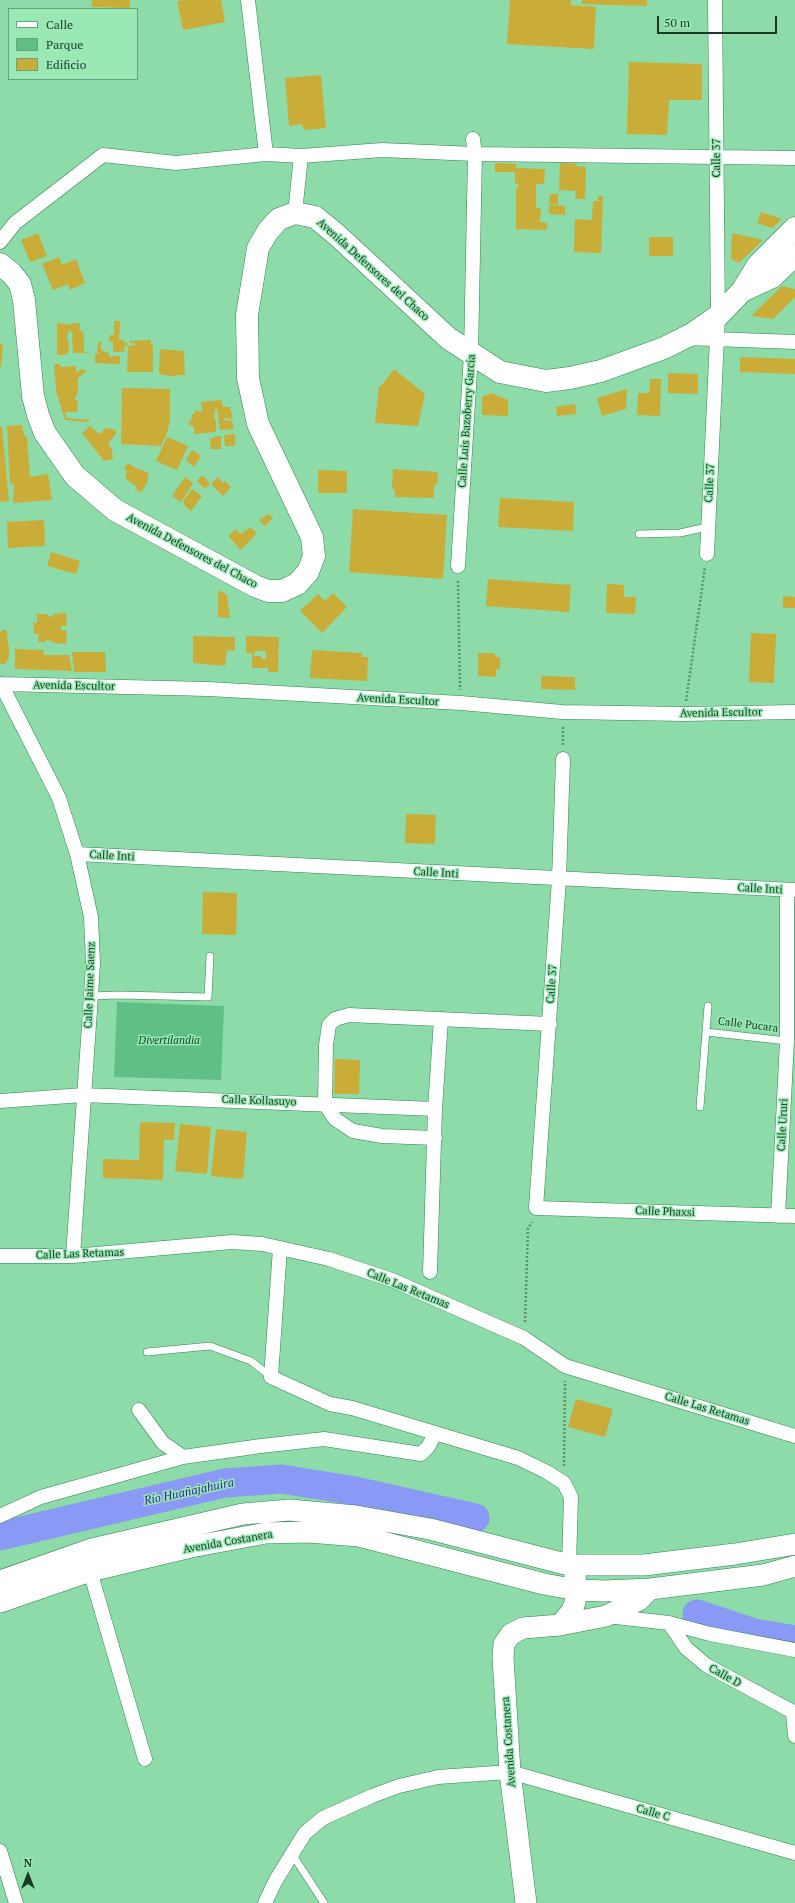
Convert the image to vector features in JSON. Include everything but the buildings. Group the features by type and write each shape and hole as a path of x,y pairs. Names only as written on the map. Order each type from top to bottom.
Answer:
{"main road":[{"name":"Avenida Defensores del Chaco","path":"0,264 12,274 20,284 24,300 33,396 38,415 45,433 75,476 115,510 255,586 268,591 282,591 297,584 308,572 314,556 312,538 258,424 248,378 247,315 258,248 268,231 279,219 295,213 315,217 332,230 448,338 500,372 546,381 570,378 601,371 632,360 684,338 718,316 742,291"},
{"path":"742,291 758,265 795,228"},
{"path":"742,291 772,277 795,255"},
{"name":"Avenida Costanera","path":"0,1581 107,1546 243,1514 290,1510 356,1516 430,1529 569,1565 644,1565 721,1556 795,1544"},
{"name":"Avenida Costanera","path":"0,1602 90,1571 191,1547 266,1533 308,1532 359,1536 544,1584 577,1590 605,1592 650,1589 763,1575 795,1566"},
{"path":"763,1575 795,1562"},
{"path":"560,1625 572,1611 577,1590 577,1582 569,1565"},
{"name":"Avenida Costanera","path":"526,1903 510,1772 503,1657 504,1644 511,1634 523,1628 560,1625 606,1616 639,1600 650,1589"}],"street":[{"path":"248,0 266,154"},
{"name":"Calle 37","path":"706,554 718,316 715,0"},
{"name":"Calle Luis Bazoberry Garcia","path":"458,566 471,354 475,154 474,139"},
{"path":"0,242 15,223 103,155 176,163 266,154 301,156 382,150 475,154 795,158"},
{"path":"295,213 301,156"},
{"path":"684,338 795,342"},
{"name":"Avenida Escultor","path":"0,684 208,689 461,703 562,712 684,714 795,712"},
{"name":"Calle Jaime Saenz","path":"0,684 59,798 77,854 91,917 93,963 73,1256"},
{"name":"Calle 37","path":"536,1208 559,879 563,759"},
{"name":"Calle Inti","path":"77,854 791,890"},
{"name":"Calle Ururi","path":"778,1216 790,1104 787,1041 791,890"},
{"path":"435,1138 382,1136 353,1131 335,1119 326,1104 326,1045 329,1025 335,1019 349,1015 550,1024"},
{"path":"430,1272 435,1109 442,1019"},
{"name":"Calle Kollasuyo","path":"0,1101 83,1095 435,1109"},
{"name":"Calle Phaxsi","path":"536,1208 795,1216"},
{"name":"Calle Las Retamas","path":"0,1256 73,1256 232,1242 262,1244 329,1259 392,1280 524,1338 565,1366 795,1436"},
{"path":"280,1248 271,1377 330,1404 352,1408 518,1458 536,1465 564,1483 571,1498 569,1565"},
{"path":"139,1410 163,1443 183,1457"},
{"path":"0,1516 41,1497 183,1457 324,1439 421,1454 428,1447 435,1434"},
{"path":"90,1571 145,1759"},
{"path":"606,1616 669,1623 710,1634 795,1650"},
{"name":"Calle D","path":"669,1623 686,1648 706,1665 794,1713"},
{"path":"794,1713 795,1736"},
{"name":"Calle C","path":"265,1903 276,1880 305,1833 323,1818 372,1796 400,1786 438,1777 510,1772 795,1853"},
{"path":"0,1851 16,1903"}],"lane":[{"path":"639,534 680,533 707,527"},
{"path":"91,996 118,995 208,997 210,956"},
{"name":"Calle Pucara","path":"700,1107 708,1006"},
{"name":"Calle Pucara","path":"706,1032 787,1041"},
{"path":"147,1352 210,1346 252,1361 271,1377"},
{"path":"291,1854 324,1903"}],"path":[{"path":"684,714 706,554"},
{"path":"458,566 461,703"},
{"path":"562,712 563,759"},
{"path":"524,1338 528,1228 534,1217 536,1208"},
{"path":"564,1483 565,1366"}],"green space":[{"name":"Divertilandia","path":"117,1002 224,1006 221,1080 114,1077"}],"waterway":[{"name":"Río Huañajahuira","path":"0,1536 225,1483 281,1479 350,1490 475,1518"},
{"name":"Río Huañajahuira","path":"697,1614 754,1633 795,1640"}]}
